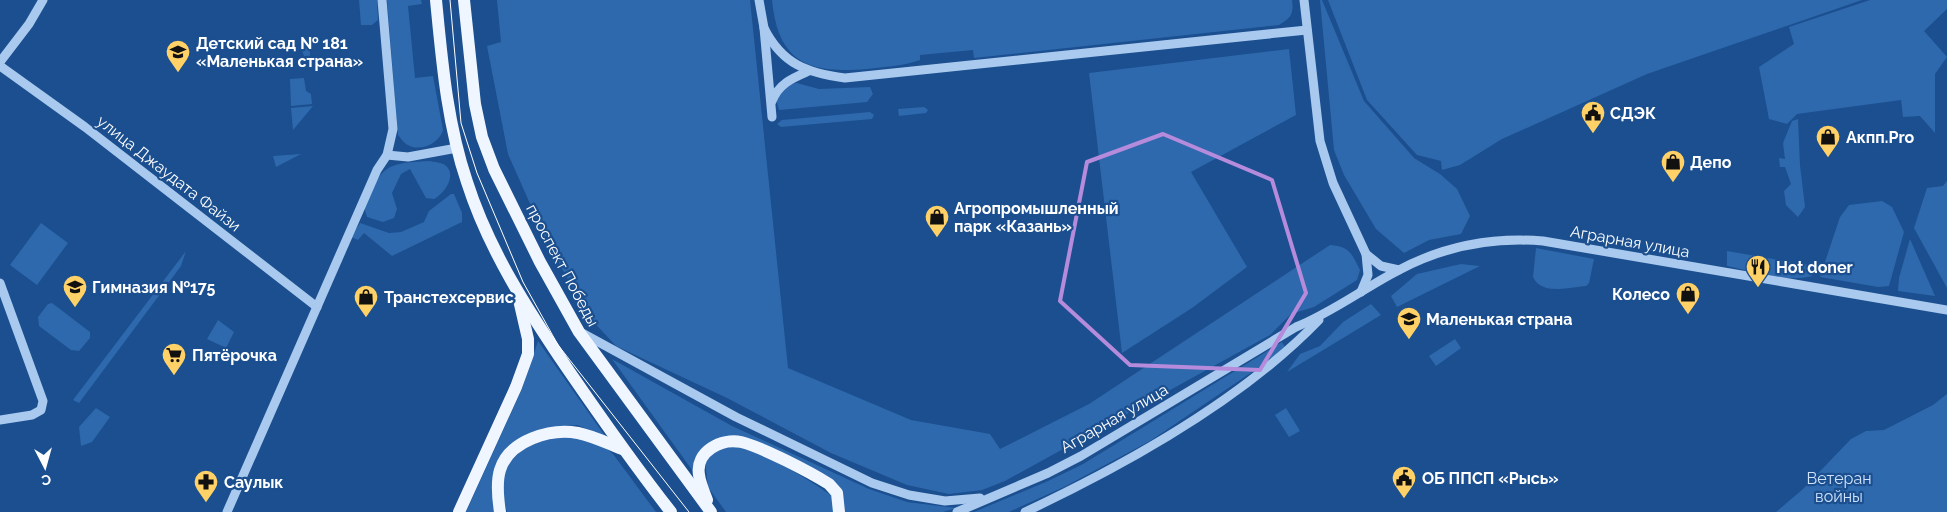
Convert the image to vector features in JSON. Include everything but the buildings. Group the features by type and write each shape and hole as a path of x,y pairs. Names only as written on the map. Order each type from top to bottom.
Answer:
{"main road":[{"path":"436,0 448,106 457,148 468,185 495,251 516,290 622,449 671,512"},
{"name":"проспект Победы","path":"464,0 475,104 482,137 494,169 536,253 579,332 711,512"},
{"path":"459,512 516,387 528,354 528,339 516,290"},
{"path":"500,512 498,482 504,460 532,438 546,434 576,433 600,439 622,449"},
{"path":"711,512 698,474 701,459 716,445 733,442 750,445 829,484 837,494 839,512"}],"street":[{"path":"0,62 43,0"},
{"path":"227,512 377,170 387,155 393,129 382,0"},
{"path":"759,0 764,28 772,117"},
{"path":"1304,0 1320,141 1325,160 1351,226 1366,254 1368,275 1361,292"},
{"path":"764,28 773,46 795,64 816,74 845,78 1307,30"},
{"name":"улица Джаудата Файзи","path":"0,66 85,127 318,307"},
{"path":"771,101 775,92 784,83 809,71"},
{"path":"387,155 408,157 457,148"},
{"name":"Аграрная улица","path":"957,512 1081,456 1280,337 1323,316 1400,270 1433,254 1460,246 1505,240 1543,241 1947,310"},
{"path":"1366,254 1381,266 1400,270"},
{"path":"0,283 43,401 41,410 32,415 0,420"},
{"name":"Аграрная улица","path":"1025,512 1180,429 1290,350 1323,316"},
{"path":"579,332 736,418 872,483 909,495 945,501 993,497"},
{"path":"1280,337 1285,334 1289,338 1290,350"}],"highlighted area":[{"path":"1163,134 1272,180 1306,293 1260,370 1130,365 1060,301 1087,162"}],"green space":[{"path":"359,0 377,0 378,20 372,25 361,25"},
{"path":"387,0 421,0 422,4 408,6 415,78 433,76 443,130 441,135 428,146 411,147 398,135"},
{"path":"497,0 750,0 788,368 911,420 990,434 1000,449 1089,404 1330,245 1342,247 1350,252 1360,270 1357,280 1314,307 1291,314 1270,335 1005,481 982,490 949,494 907,485 831,453 727,398 616,346 590,318 547,242 508,154 487,46 501,42"},
{"path":"772,0 1292,0 1292,12 1289,18 1279,25 974,58 973,50 920,55 920,60 907,64 847,70 813,66 800,60 789,51 781,38 775,21"},
{"path":"1320,0 1322,0 1364,101 1414,158 1440,174 1457,189 1470,216 1461,234 1429,240 1404,253 1376,229 1344,175 1334,150"},
{"path":"1328,0 1862,0 1647,74 1502,139 1460,165 1442,170 1441,161 1417,155 1367,100"},
{"path":"1870,0 1947,0 1947,9 1924,31 1947,57 1935,74 1935,133 1920,116 1903,117 1901,100 1797,114 1787,124 1769,119 1759,67 1794,44 1789,27"},
{"path":"309,39 311,68 308,68 300,44 304,40"},
{"path":"1289,49 1296,115 1191,172 1247,267 1192,308 1122,353 1089,73"},
{"path":"304,78 306,91 311,94 312,104 291,106 290,79"},
{"path":"797,83 819,89 870,87 873,94 867,102 779,110 776,98 788,84"},
{"path":"313,106 293,130 291,108"},
{"path":"924,107 928,110 926,113 899,116 898,109"},
{"path":"870,112 874,115 872,119 781,127 777,124 782,120"},
{"path":"1798,119 1800,165 1805,207 1798,217 1786,205 1784,191 1791,184 1785,167 1780,167 1779,158 1785,159 1783,143 1792,121"},
{"path":"301,154 276,167 273,156"},
{"path":"429,161 445,165 449,169 450,179 438,197 434,199 426,198 410,169 401,174 392,193 397,209 394,218 383,222 367,217 364,207 380,175 393,166 402,163"},
{"path":"1947,181 1947,288 1914,228 1927,188 1943,186"},
{"path":"451,194 454,194 462,213 462,222 392,256 364,233 358,240 351,237 360,223 389,233 401,232 424,222 429,211"},
{"path":"1882,201 1892,207 1904,232 1889,286 1878,287 1820,277 1840,217 1849,205"},
{"path":"41,223 68,243 37,285 10,265"},
{"path":"1910,239 1935,296 1898,291 1899,278"},
{"path":"1536,248 1594,259 1589,283 1586,286 1564,289 1543,287 1533,277"},
{"path":"186,251 181,266 79,403 73,400"},
{"path":"1727,251 1814,266 1812,276 1802,278 1780,277 1727,266"},
{"path":"1461,264 1480,266 1397,307 1391,296 1417,274"},
{"path":"52,303 90,332 90,338 79,351 71,350 39,326 38,317 48,304"},
{"path":"1371,304 1381,315 1287,372 1300,354 1320,346 1343,322"},
{"path":"218,320 234,332 226,348 207,339"},
{"path":"1455,339 1461,348 1436,366 1429,356"},
{"path":"538,341 605,436 577,425 544,428 516,441 500,459 497,512 466,512 522,389"},
{"path":"1282,342 1286,349 1150,441 1064,487 1009,512 974,512 1083,464"},
{"path":"612,359 732,426 869,489 907,502 956,508 943,512 844,512 842,492 733,436 715,439 706,446 700,457 695,474"},
{"name":"Ветеран войны","path":"1947,394 1947,512 1776,512 1803,489 1851,439 1866,431 1884,430 1933,405"},
{"path":"96,408 110,417 92,442 81,446 79,427"},
{"path":"1286,408 1300,431 1289,437 1275,415"},
{"path":"577,435 598,441 613,454 656,512 507,512 504,501 503,481 504,472 513,455 535,440"},
{"path":"733,446 746,449 772,460 811,482 833,497 834,512 726,512 708,487 705,460 719,449"}],"tram line":[{"path":"450,0 461,123 477,173 523,282 558,345 689,512"}],"place":[{"name":"Детский сад № 181 «Маленькая страна»","path":"178,73"},
{"name":"СДЭК","path":"1593,134"},
{"name":"Акпп.Pro","path":"1828,158"},
{"name":"Депо","path":"1673,183"},
{"name":"Агропромышленный парк «Казань»","path":"937,238"},
{"name":"Hot doner","path":"1758,288"},
{"name":"Гимназия №175","path":"75,308"},
{"name":"Колесо","path":"1688,315"},
{"name":"Транстехсервис","path":"366,318"},
{"name":"Маленькая страна","path":"1409,340"},
{"name":"Пятёрочка","path":"174,376"},
{"name":"ОБ ППСП «Рысь»","path":"1404,499"},
{"name":"Саулык","path":"206,503"}]}
